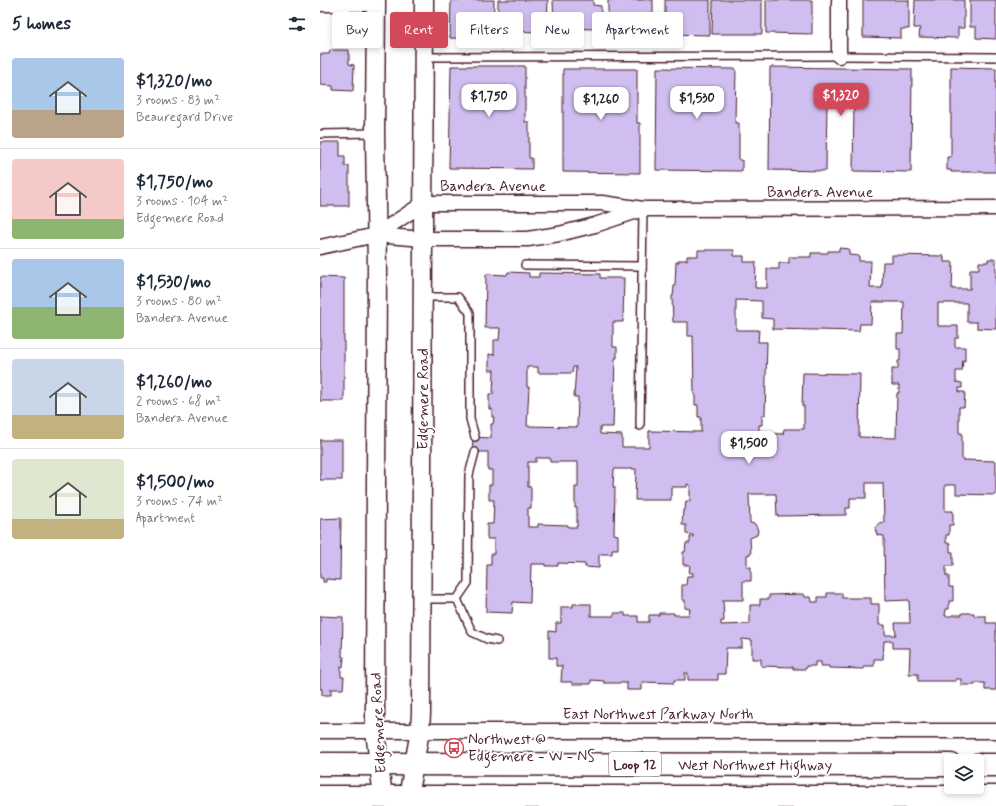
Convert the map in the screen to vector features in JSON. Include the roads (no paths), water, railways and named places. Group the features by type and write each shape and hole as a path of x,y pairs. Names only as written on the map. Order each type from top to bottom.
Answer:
{"main road":[{"name":"West Northwest Highway","path":"320,764 944,765"},
{"path":"984,765 996,765"},
{"name":"Loop 12","path":"320,797 996,797"}],"street":[{"name":"Edgemere Road","path":"408,797 420,731 422,599 424,0"},
{"path":"839,0 839,56"},
{"name":"Edgemere Road","path":"376,2 376,731 383,797"},
{"path":"320,4 376,2"},
{"name":"Bandera Avenue","path":"376,235 424,203 602,203 643,209 996,208"},
{"name":"Bandera Avenue","path":"320,247 376,235 423,239 528,239 559,234 595,225 643,209"},
{"name":"East Northwest Parkway North","path":"320,731 996,731"}],"lane":[{"path":"424,57 996,57"},
{"path":"320,134 375,133"},
{"path":"640,426 643,209"},
{"path":"525,265 642,266"},
{"path":"423,297 458,297 470,313 470,419 475,437"},
{"path":"457,599 468,583 469,475 475,452"},
{"path":"422,599 457,599"},
{"path":"457,599 472,632 486,639 497,641"}],"place":[{"name":"Northwest @ Edgemere - W - NS","path":"454,748"}]}
